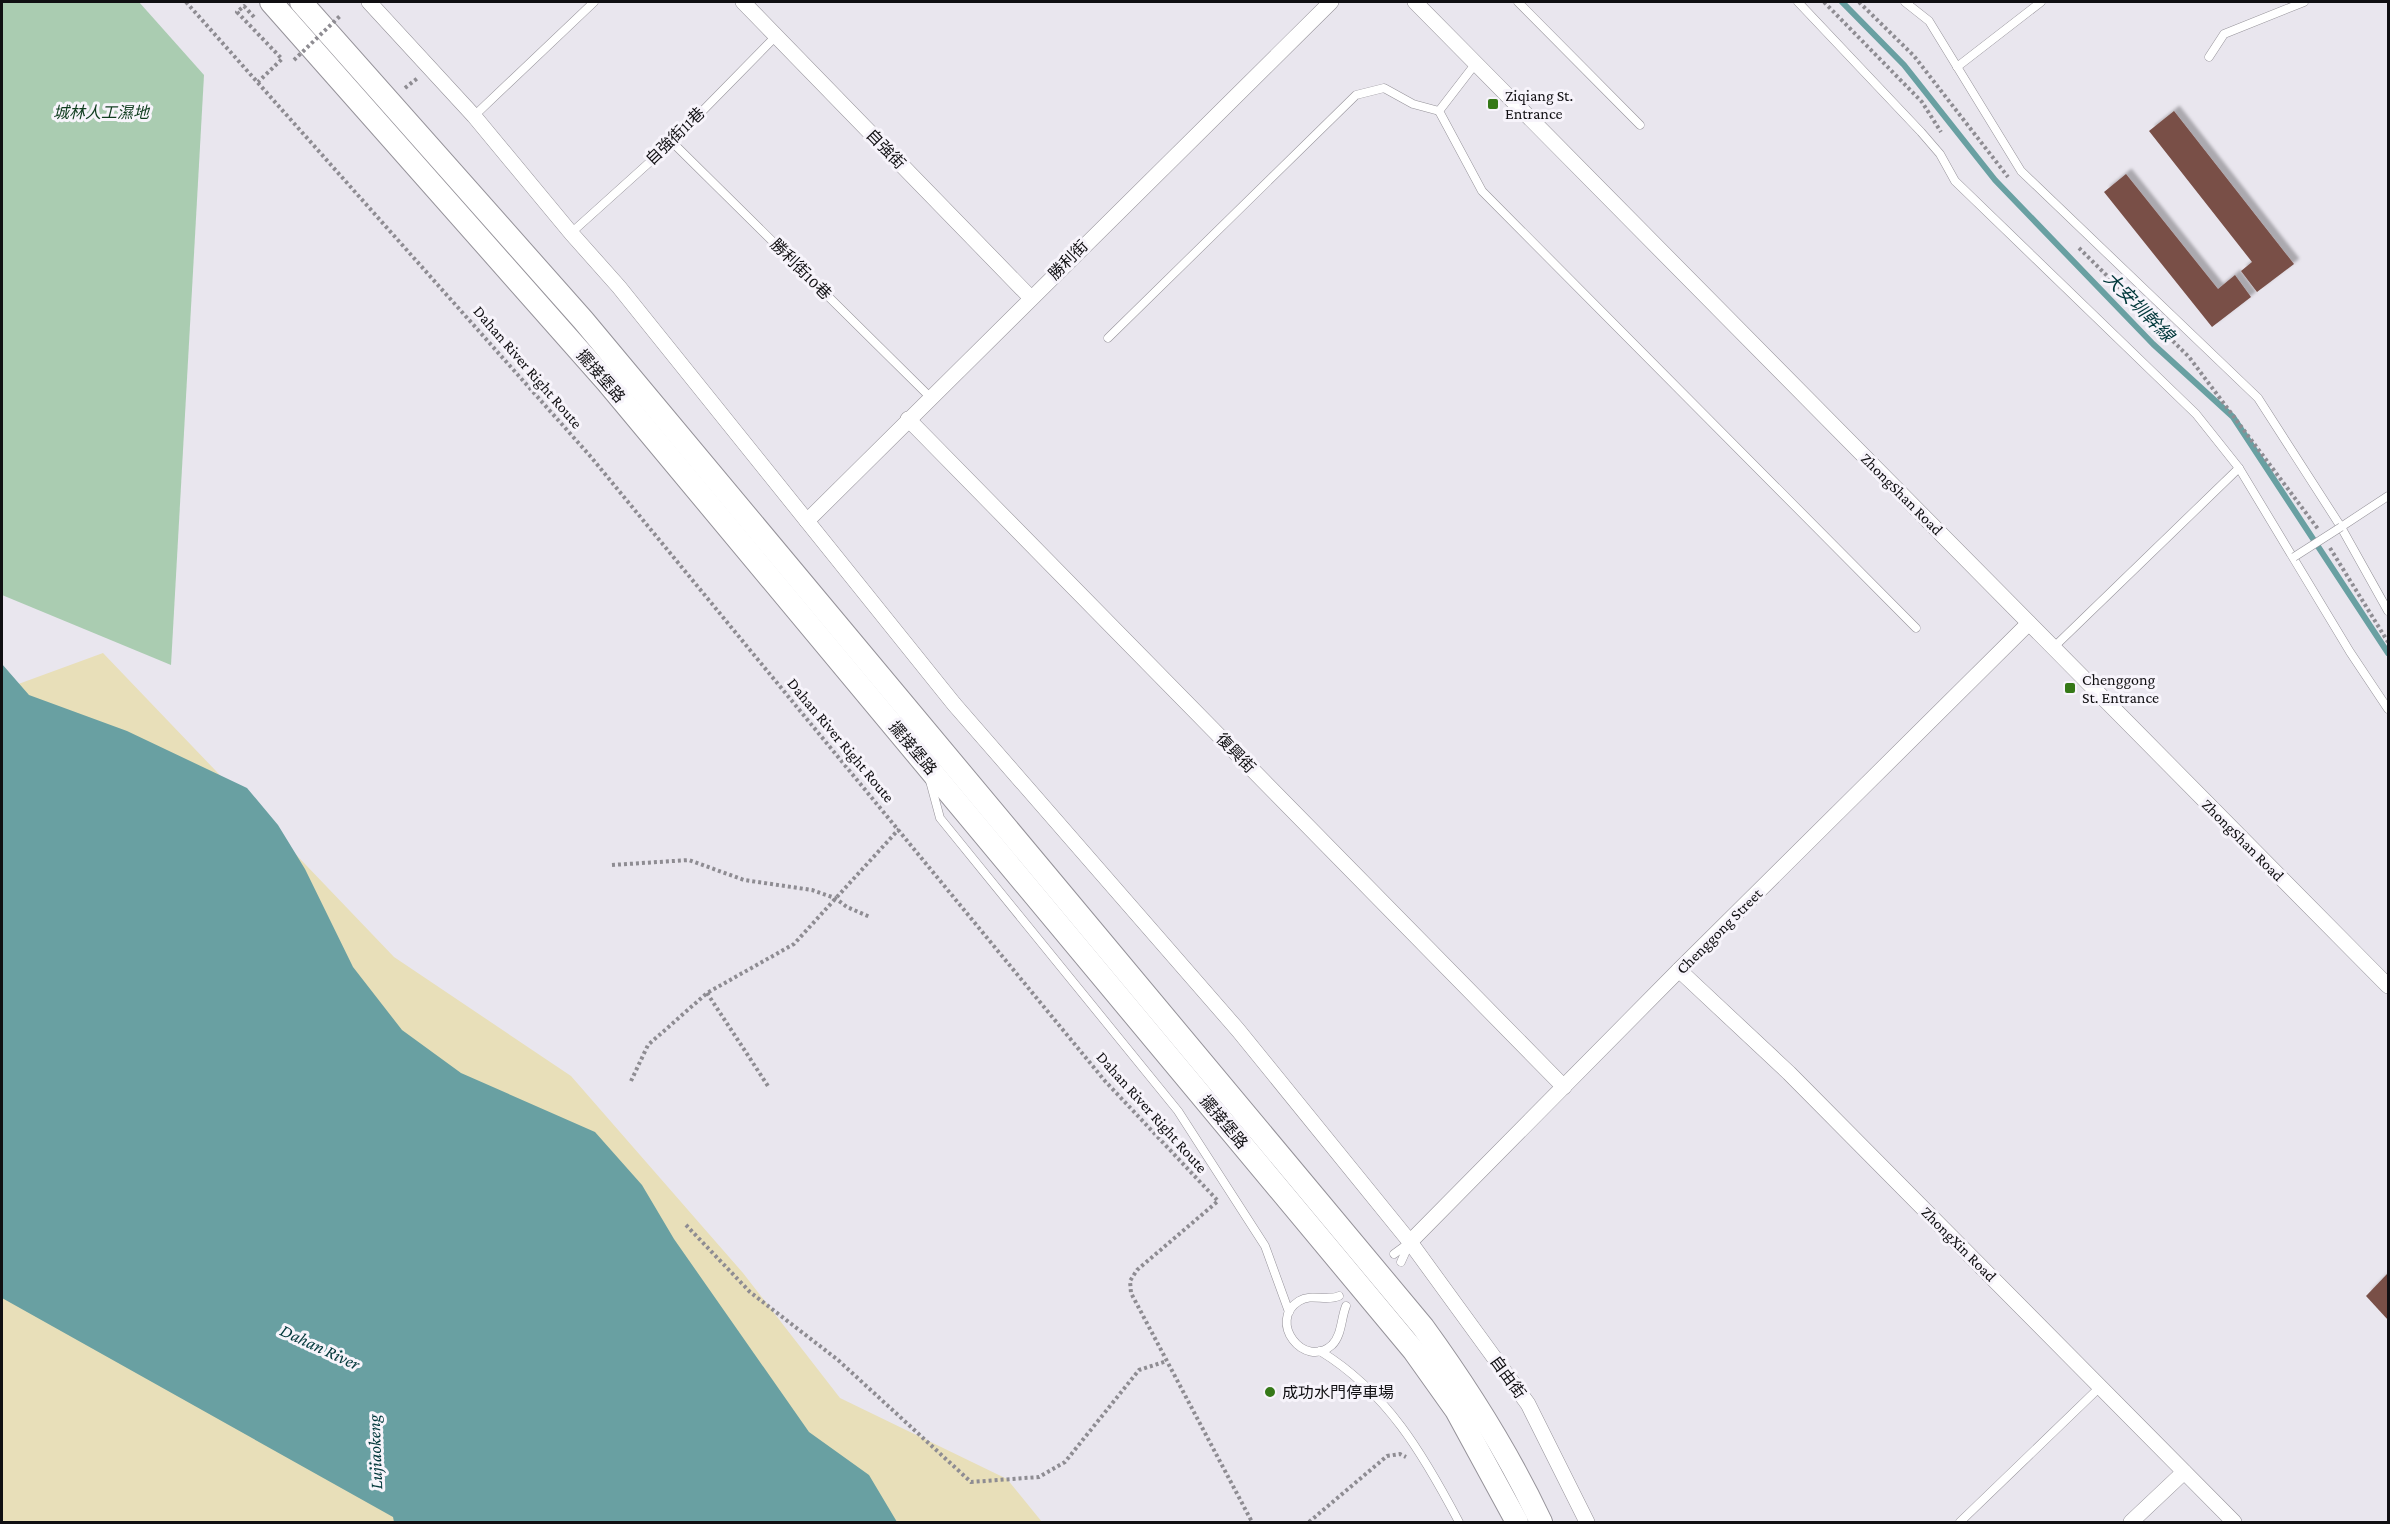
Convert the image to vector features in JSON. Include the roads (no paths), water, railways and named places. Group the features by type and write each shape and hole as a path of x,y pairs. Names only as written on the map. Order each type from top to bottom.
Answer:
{"street":[{"name":"擺接堡路","path":"271,2 607,382 1414,1351 1456,1410 1517,1522"},
{"name":"擺接堡路","path":"301,2 583,320 1423,1327 1468,1389 1514,1464 1541,1522"},
{"name":"自強街","path":"743,2 1030,297"},
{"name":"勝利街","path":"807,520 1030,297 1331,2"},
{"name":"ZhongShan Road","path":"1416,2 2388,986"},
{"name":"自由街","path":"372,3 474,116 571,233 619,286 954,704 1238,1030 1410,1242 1528,1404 1587,1522"},
{"name":"復興街","path":"908,419 1564,1087"},
{"name":"Chenggong Street","path":"1410,1242 1679,970 2029,623"},
{"name":"ZhongXin Road","path":"1679,970 1789,1073 2234,1522"},
{"path":"2131,1522 2184,1472"}],"lane":[{"path":"474,116 594,2"},
{"path":"1518,2 1640,125"},
{"path":"1798,2 1921,132 1940,154 1955,181 2196,414 2240,468 2350,652 2388,709"},
{"path":"1905,2 1929,21 2021,171 2258,398 2341,527 2388,611"},
{"path":"1957,67 2041,2"},
{"path":"2210,57 2224,34 2304,2"},
{"name":"自強街11巷","path":"571,233 672,142 776,36"},
{"path":"1439,111 1476,63"},
{"path":"1108,338 1356,95 1384,88 1413,104 1439,111 1482,190 1916,628"},
{"name":"勝利街10巷","path":"672,142 930,397"},
{"path":"2053,648 2240,468"},
{"path":"2294,556 2388,496"},
{"path":"925,763 940,818 1178,1111 1266,1246 1289,1312 1286,1327 1292,1341 1304,1350 1320,1351 1338,1362 1378,1395 1404,1429 1459,1522"},
{"name":"Chenggong Street","path":"1394,1254 1410,1242"},
{"name":"Chenggong Street","path":"1401,1262 1410,1242"},
{"path":"1289,1312 1298,1302 1311,1297 1331,1300 1339,1296"},
{"path":"1320,1351 1332,1345 1339,1334 1340,1320 1346,1306"},
{"path":"1960,1522 2100,1387"}],"water":[{"path":"2,664 29,695 127,731 247,788 278,825 305,869 353,967 402,1030 461,1073 595,1132 642,1185 674,1239 809,1432 869,1475 897,1522 394,1522 393,1517 2,1298"}],"waterway":[{"name":"大安圳幹線","path":"1842,2 1904,65 1995,180 2153,344 2233,417 2388,653"}],"place":[{"name":"Ziqiang St. Entrance","path":"1493,104"},
{"name":"Chenggong St. Entrance","path":"2070,688"},
{"name":"成功水門停車場","path":"1270,1392"}],"park label":[{"name":"城林人工濕地","path":"101,112"}],"water label":[{"name":"Dahan River","path":"320,1347"},
{"name":"Lujiaokeng","path":"375,1452"}]}
